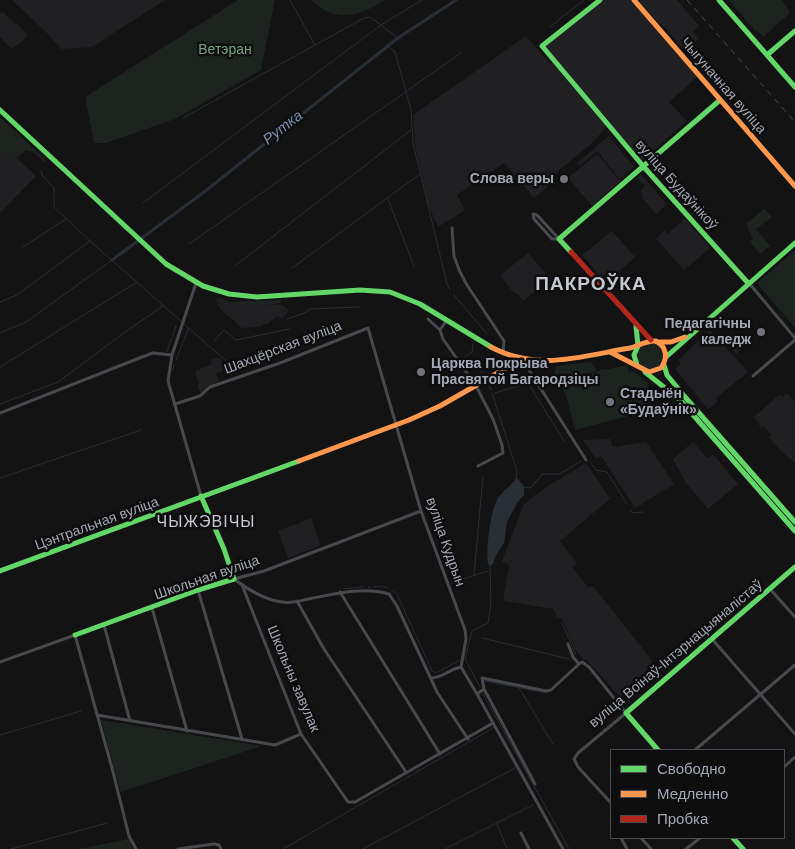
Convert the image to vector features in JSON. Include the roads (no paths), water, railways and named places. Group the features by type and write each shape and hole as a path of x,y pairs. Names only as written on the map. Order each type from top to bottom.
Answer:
{"street":[{"name":"вуліца Будаўнікоў","path":"600,0 542,46 795,339"},
{"name":"Чыгуначная вуліца","path":"634,0 795,186"},
{"path":"720,0 795,87"},
{"path":"767,56 795,31"},
{"path":"720,100 559,239 552,239 534,219 533,214 537,215 559,239 563,241 636,326 664,348 666,357 664,364 667,376 795,522"},
{"path":"0,110 166,264 196,283 223,293 247,296 283,296 368,289 403,295 503,353 522,359 542,360 610,352 638,346"},
{"path":"452,228 454,256 460,272 504,342 503,353"},
{"path":"666,357 795,242"},
{"path":"196,283 172,355 168,381 201,496 224,549 234,579 270,599 283,603 340,592 372,590 389,594 397,606 437,692 468,739"},
{"path":"428,318 440,330 443,340 476,386 493,419 502,444 503,453 478,466"},
{"path":"440,330 447,320"},
{"path":"636,326 638,346"},
{"name":"Шахцёрская вуліца","path":"175,404 200,396 210,387 280,364 368,328 396,425"},
{"path":"625,348 634,341 636,335"},
{"path":"642,370 634,355 642,342 671,342 689,335"},
{"path":"753,376 795,339"},
{"path":"610,352 621,356 642,370 680,400 795,531"},
{"path":"0,413 142,356 154,353 172,355"},
{"path":"522,359 586,460"},
{"name":"Цэнтральная вуліца","path":"0,571 396,425 440,406 522,359"},
{"path":"642,370 657,370 664,364"},
{"name":"вуліца Кудрын","path":"396,425 421,511 464,630 466,639 461,667"},
{"name":"Школьная вуліца","path":"0,662 104,626 198,590 264,571 421,511"},
{"name":"вуліца Воінаў-Інтэрнацыяналістаў","path":"610,802 578,767 574,759 578,753 795,567"},
{"name":"Школьны завулак","path":"242,585 301,734 348,802 355,802 406,772"},
{"path":"770,589 795,617"},
{"path":"198,590 242,739"},
{"path":"340,592 440,754"},
{"path":"297,601 324,649 406,772 494,723"},
{"path":"152,608 187,731"},
{"path":"104,626 130,721"},
{"path":"75,635 129,836 136,849"},
{"path":"712,639 795,734"},
{"path":"568,644 573,657 579,664"},
{"path":"535,784 484,689 482,678 546,691 551,690 582,662 589,667 657,749"},
{"path":"697,749 795,665"},
{"path":"431,678 437,678 454,668 461,667 494,723 562,849"},
{"path":"477,694 484,689"},
{"path":"97,715 275,746 301,734"},
{"path":"785,766 795,757"},
{"path":"521,833 529,849"},
{"path":"642,839 651,849"},
{"path":"686,849 699,839"},
{"path":"734,839 743,849"},
{"path":"178,849 214,844 219,845 221,849"}],"waterway":[{"path":"290,0 315,45"},
{"path":"143,203 381,25 422,0"},
{"name":"Рутка","path":"112,260 204,192 398,38 456,0"},
{"path":"550,27 584,0"},
{"path":"183,118 364,18 370,17 398,38"},
{"path":"389,47 395,52 411,110 413,143 450,290"},
{"path":"189,244 461,53"},
{"path":"236,265 411,130"},
{"path":"41,170 42,175 54,188 54,207 233,367"},
{"path":"292,268 420,174"},
{"path":"388,199 414,266"},
{"path":"23,247 66,219"},
{"path":"0,302 17,295 90,241"},
{"path":"0,333 26,322 112,260"},
{"path":"0,367 137,282"},
{"path":"454,295 487,334"},
{"path":"0,404 58,382 163,306"},
{"path":"287,319 307,312 309,309 359,307"},
{"path":"167,351 176,326"},
{"path":"176,360 189,328"},
{"path":"214,341 224,330 236,340 289,329"},
{"path":"461,360 472,352 473,344"},
{"path":"474,358 484,377"},
{"path":"457,363 455,364 460,372"},
{"path":"173,370 174,364"},
{"path":"463,376 468,385"},
{"path":"495,393 528,383 564,441"},
{"path":"489,386 491,390"},
{"path":"492,393 517,471 516,479"},
{"path":"0,478 141,430"},
{"path":"522,487 531,488 542,474 560,474 581,461"},
{"path":"590,462 596,470 607,472 627,504"},
{"path":"474,575 483,476"},
{"path":"630,510 633,513 643,512"},
{"path":"480,687 465,659 472,631 488,623 491,603 490,564"},
{"path":"451,583 488,571"},
{"path":"344,589 363,587"},
{"path":"375,587 388,588"},
{"path":"393,590 397,594 432,671 436,673 460,660"},
{"path":"562,623 576,655"},
{"path":"482,638 569,659"},
{"path":"485,681 547,693"},
{"path":"519,688 553,744"},
{"path":"483,694 569,849"},
{"path":"0,735 81,711"},
{"path":"283,849 493,728"},
{"path":"363,849 515,768"},
{"path":"445,849 533,805"},
{"path":"11,849 107,823"},
{"path":"497,824 507,849"}],"railway":[{"path":"687,0 795,122"}],"place":[{"name":"Слова веры","path":"564,179"},
{"name":"Педагагічны каледж","path":"761,332"},
{"name":"Царква Покрыва Прасвятой Багародзіцы","path":"421,372"},
{"name":"Стадыён «Будаўнік»","path":"610,402"}],"district":[{"name":"ПАКРОЎКА","path":"591,285"},
{"name":"ЧЫЖЭВІЧЫ","path":"206,523"}],"park label":[{"name":"Ветэран","path":"225,50"}]}
